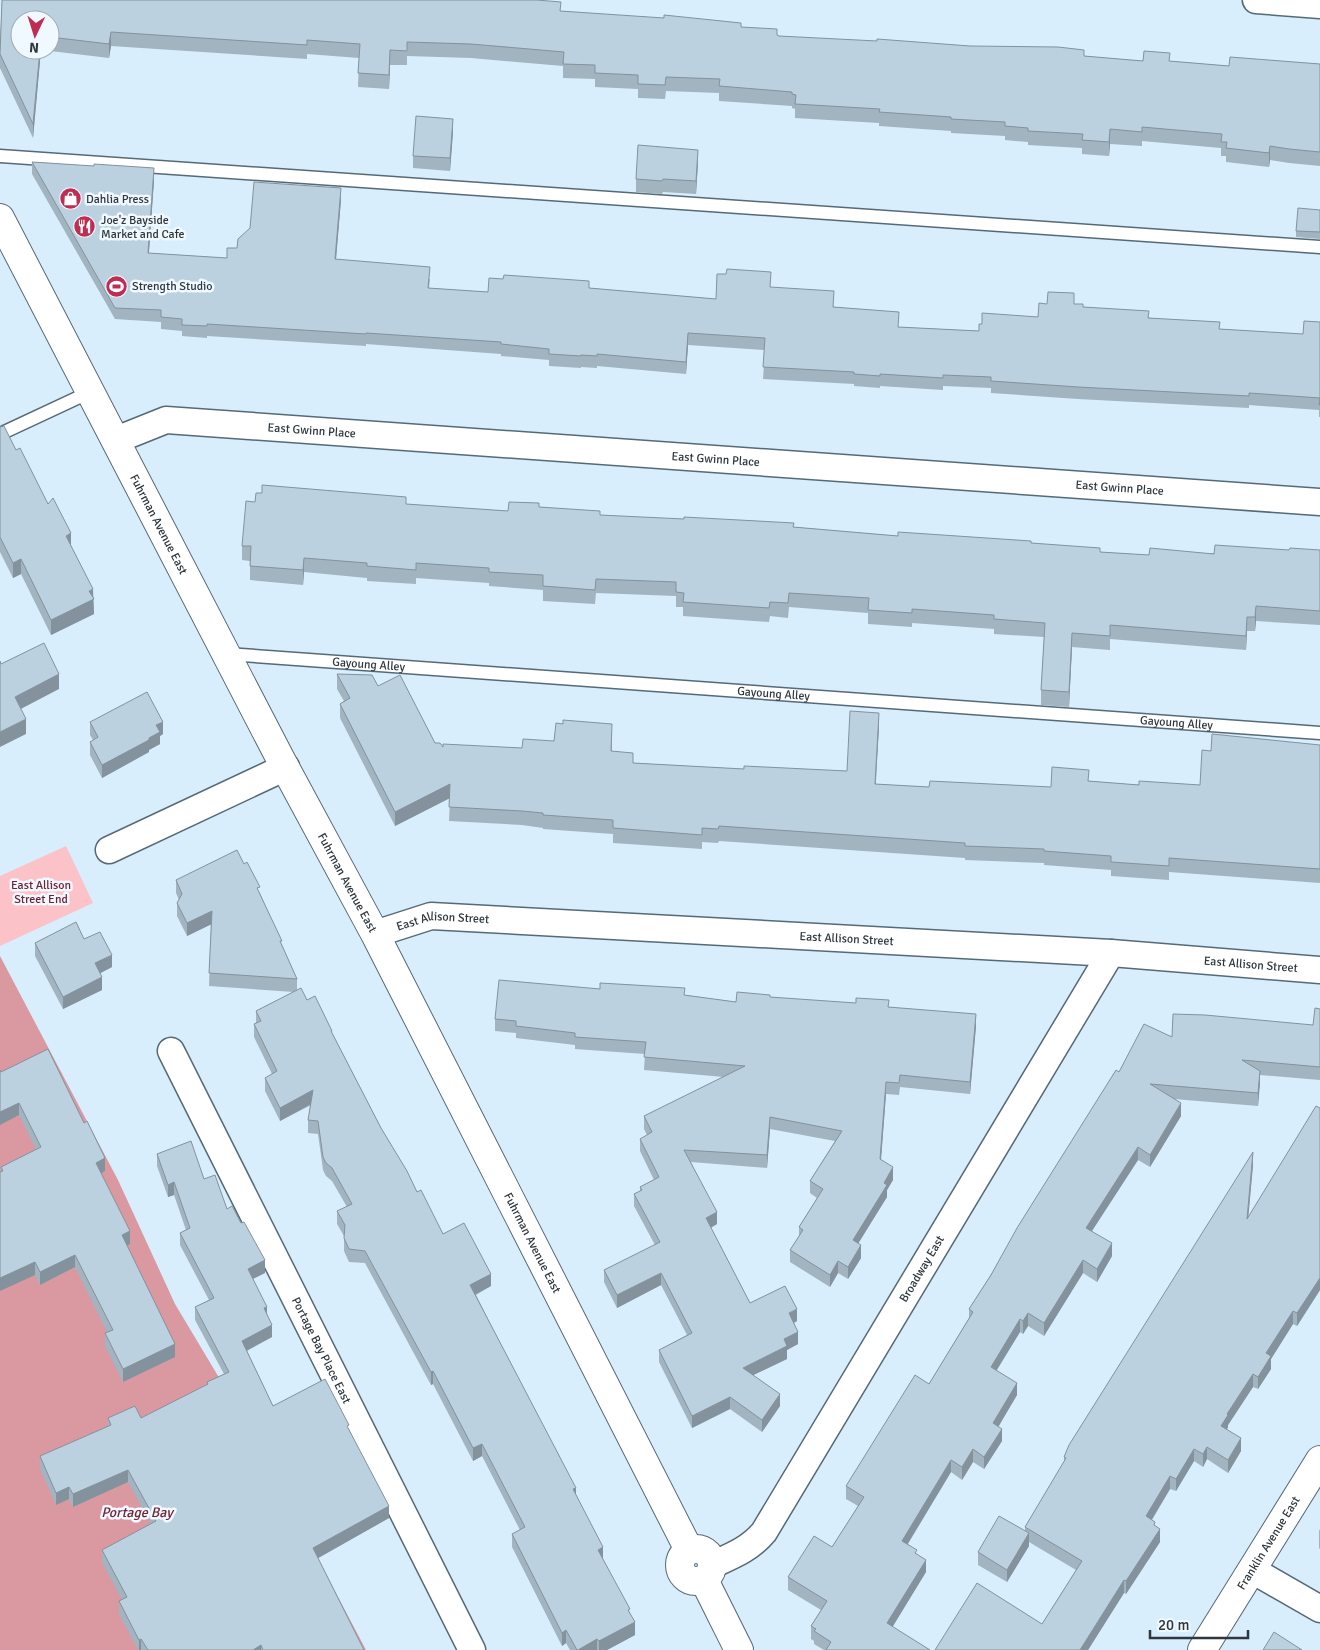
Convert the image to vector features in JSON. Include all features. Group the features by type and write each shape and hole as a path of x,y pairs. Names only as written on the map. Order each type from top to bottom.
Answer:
{"street":[{"path":"1256,0 1320,5"},
{"name":"Fuhrman Avenue East","path":"0,218 375,934 689,1550 705,1552 711,1560 708,1572"},
{"name":"East Gwinn Place","path":"116,440 166,420 1320,502"},
{"path":"109,850 286,767"},
{"name":"East Allison Street","path":"375,934 431,916 1112,953 1320,970"},
{"name":"Broadway East","path":"708,1572 747,1549 764,1532 1112,953"},
{"name":"Portage Bay Place East","path":"171,1051 472,1650"},
{"name":"Franklin Avenue East","path":"1202,1650 1320,1460"},
{"path":"1252,1570 1320,1609"},
{"path":"708,1572 739,1650"}],"lane":[{"path":"0,156 1320,247"},
{"path":"0,434 90,392"},
{"name":"Gayoung Alley","path":"227,654 1320,733"}],"green space":[{"name":"East Allison Street End","path":"66,846 93,903 0,946 0,876"}],"water":[{"name":"Portage Bay","path":"0,956 118,1180 175,1304 245,1421 366,1650 0,1650"}],"building":[{"path":"2,0 537,0 561,2 560,11 664,18 664,15 741,23 741,27 777,29 777,35 779,36 877,41 877,39 970,46 1058,47 1084,50 1084,56 1143,61 1144,51 1170,53 1169,61 1229,66 1230,57 1320,64 1320,152 1270,146 1269,153 1226,148 1227,142 1221,142 1222,134 1142,127 1142,132 1110,129 1109,142 1082,140 1083,134 1028,131 1028,128 1005,126 1005,122 879,112 880,109 795,104 796,95 792,94 792,92 719,86 720,79 666,77 665,85 638,84 638,75 595,73 595,65 563,64 564,52 471,44 407,42 407,51 390,50 389,75 358,73 360,44 307,40 307,45 111,32 109,44 60,38 60,10 10,10 10,60 39,60 33,124 0,54"},
{"path":"416,116 453,119 450,158 413,156"},
{"path":"638,145 698,150 696,181 636,179"},
{"path":"32,162 154,168 148,253 227,258 227,248 237,248 238,239 250,228 254,182 341,188 335,259 430,267 428,288 488,292 489,278 503,279 504,275 589,281 589,288 716,299 717,274 726,274 727,269 771,272 770,287 834,291 833,307 899,312 898,327 979,331 979,324 982,324 982,313 1038,317 1039,303 1047,304 1048,292 1074,293 1074,304 1083,304 1083,307 1149,311 1148,318 1220,322 1219,329 1303,334 1304,321 1320,322 1320,398 1249,393 1249,396 1078,387 991,381 991,377 943,375 943,378 880,374 880,376 854,374 854,372 763,367 765,338 688,333 686,362 597,354 597,356 581,356 549,354 549,349 501,344 501,342 207,324 207,326 182,325 182,319 161,317 161,310 115,308"},
{"path":"1298,208 1320,210 1320,232 1296,231"},
{"path":"4,426 16,450 20,448 48,504 53,498 71,533 66,536 93,589 89,591 94,599 51,620 21,559 13,563 0,537 0,427"},
{"path":"262,485 406,497 406,504 508,511 509,502 539,503 539,507 600,511 600,515 794,523 793,527 898,536 898,532 1031,541 1031,543 1100,548 1100,552 1149,555 1150,548 1214,554 1215,545 1320,550 1320,611 1256,606 1255,617 1247,617 1246,636 1110,625 1110,636 1072,633 1069,692 1041,690 1045,623 994,619 994,615 912,609 912,613 868,610 869,598 789,593 788,603 770,602 769,608 683,602 684,593 676,592 676,582 596,579 595,590 543,586 543,575 489,572 489,568 416,563 416,570 367,566 367,563 304,558 303,570 250,566 251,546 242,546 246,501 255,502 256,493 262,493"},
{"path":"44,643 59,674 15,697 26,719 0,732 0,661 1,664"},
{"path":"337,674 372,675 378,686 400,675 435,743 440,743 443,747 443,744 522,748 523,739 554,741 556,723 563,724 563,720 612,724 611,751 633,753 633,763 744,769 744,766 847,771 850,711 879,713 875,784 929,787 930,781 1051,787 1052,767 1089,770 1088,781 1139,785 1139,781 1200,785 1202,750 1211,751 1212,734 1320,745 1320,869 1169,858 1169,866 1111,862 1111,856 1044,851 1044,849 965,846 965,843 719,826 718,829 702,828 702,835 613,828 613,820 543,815 543,813 522,811 449,807 450,784 395,812 340,704 350,698"},
{"path":"147,692 163,722 156,725 160,732 149,738 149,740 102,765 90,742 98,737 90,722"},
{"path":"237,850 244,864 247,862 260,887 257,888 282,941 280,941 297,979 209,973 212,911 187,923 177,903 182,894 176,880"},
{"path":"76,922 84,939 100,932 112,955 95,963 102,977 63,997 35,943"},
{"path":"499,980 600,989 600,983 685,988 684,995 736,1002 737,992 770,995 770,997 856,1003 856,998 889,1000 888,1007 976,1014 970,1082 900,1075 899,1083 886,1082 880,1159 893,1167 884,1183 887,1185 853,1240 861,1245 848,1267 838,1261 830,1275 790,1250 803,1230 799,1227 823,1189 810,1181 842,1131 770,1117 767,1155 684,1150 717,1212 706,1218 750,1303 785,1286 797,1309 789,1313 798,1332 784,1339 787,1346 743,1368 780,1394 762,1420 730,1397 692,1416 659,1350 692,1333 661,1273 617,1295 604,1270 660,1242 634,1194 642,1190 640,1187 659,1177 640,1139 652,1132 644,1116 745,1066 644,1057 646,1042 575,1037 575,1033 516,1026 516,1021 495,1019"},
{"path":"301,988 307,1000 315,996 381,1128 407,1171 417,1192 421,1190 443,1234 464,1223 491,1274 470,1285 576,1488 573,1489 603,1547 598,1550 635,1622 599,1641 597,1639 577,1650 566,1630 562,1633 512,1534 525,1527 482,1444 473,1448 433,1371 431,1372 365,1251 349,1249 344,1238 345,1225 337,1211 352,1204 332,1168 323,1157 318,1121 308,1120 313,1090 280,1108 265,1078 277,1071 254,1024 261,1021 256,1011"},
{"path":"1315,1008 1320,1009 1320,1067 1242,1060 1260,1071 1258,1093 1150,1084 1181,1103 1150,1155 1138,1147 1086,1228 1112,1243 1097,1269 1083,1260 1044,1323 1028,1313 1023,1321 1020,1319 991,1367 1017,1383 993,1423 1002,1429 984,1457 973,1449 962,1467 951,1460 902,1541 917,1550 915,1553 926,1560 887,1623 930,1650 826,1650 831,1642 814,1631 816,1629 811,1626 827,1601 788,1577 814,1536 832,1547 864,1497 846,1486 915,1375 929,1384 973,1312 969,1309 991,1275 1017,1228 1116,1070 1119,1072 1144,1024 1172,1037 1173,1014 1205,1015 1313,1025"},
{"path":"48,1049 84,1123 87,1121 105,1158 96,1163 130,1231 122,1235 175,1344 123,1369 105,1333 113,1330 75,1255 40,1272 35,1262 0,1278 0,1172 3,1171 1,1167 41,1147 19,1103 0,1112 0,1070 1,1072"},
{"path":"1316,1106 1320,1108 1320,1278 1297,1313 1293,1311 1266,1353 1271,1356 1258,1377 1253,1374 1227,1414 1221,1426 1241,1438 1228,1460 1207,1447 1203,1454 1194,1449 1176,1479 1170,1476 1146,1516 1155,1522 1154,1525 1160,1529 1126,1581 1124,1580 1080,1650 935,1650 977,1583 1042,1624 1082,1561 1025,1527 1066,1458 1064,1457 1069,1445 1253,1152 1247,1219"},
{"path":"191,1141 204,1179 215,1175 227,1209 232,1206 241,1223 244,1222 265,1260 248,1269 267,1307 264,1308 272,1325 242,1341 273,1406 325,1379 349,1425 347,1426 389,1506 313,1548 364,1650 263,1650 261,1645 253,1650 148,1650 141,1639 139,1640 119,1601 127,1597 102,1550 156,1521 128,1470 73,1494 69,1487 56,1493 40,1456 111,1425 108,1418 135,1406 141,1418 229,1372 195,1307 214,1298 180,1233 190,1228 174,1182 168,1185 157,1154"},
{"path":"999,1516 1029,1533 1007,1570 978,1552"},
{"path":"1274,1632 1302,1650 1263,1650"}],"place":[{"name":"Dahlia Press","path":"70,199"},
{"name":"Joe'z Bayside Market and Cafe","path":"85,227"},
{"name":"Strength Studio","path":"116,286"}]}
